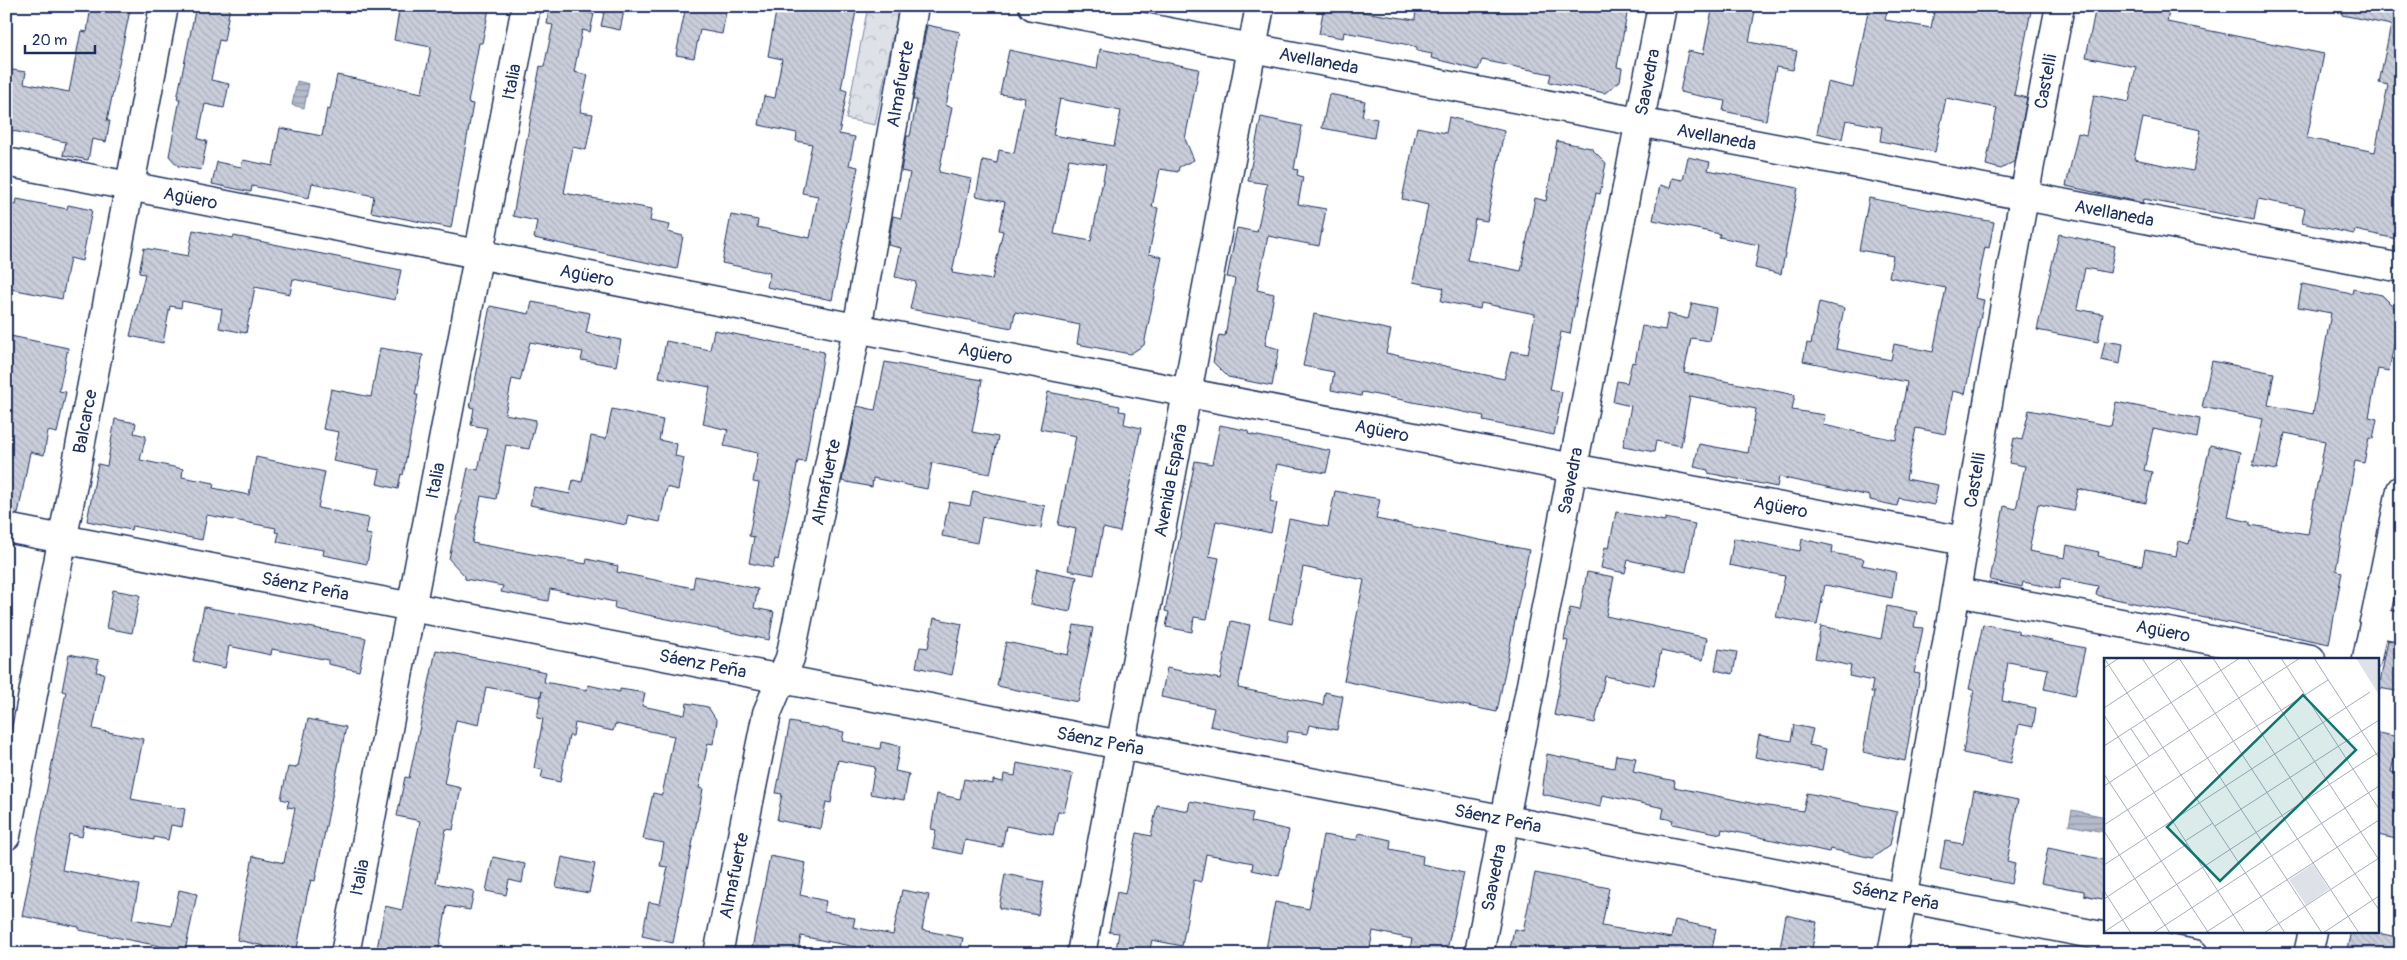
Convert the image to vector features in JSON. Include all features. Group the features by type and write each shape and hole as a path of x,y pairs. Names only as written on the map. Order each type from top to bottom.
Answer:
{"street":[{"name":"Balcarce","path":"6,836 164,6"},
{"name":"Italia","path":"345,954 526,6"},
{"name":"Almafuerte","path":"718,954 767,713 790,658 857,328 914,6"},
{"name":"Avellaneda","path":"1033,6 2401,268"},
{"name":"Avenida España","path":"1080,954 1260,6"},
{"name":"Saavedra","path":"1479,954 1662,6"},
{"name":"Castelli","path":"1892,954 1957,592 2023,196 2060,6"},
{"name":"Agüero","path":"6,162 1573,468 1964,541"},
{"path":"2367,658 2401,490"},
{"name":"Sáenz Peña","path":"6,528 2194,954"},
{"name":"Agüero","path":"1957,592 2306,658"},
{"path":"2374,622 2401,627"},
{"path":"2308,954 2313,932"}],"green space":[{"path":"868,6 899,7 875,125 846,119"}],"water":[{"path":"297,81 309,84 304,108 292,105"},
{"path":"2072,810 2104,817 2103,832 2069,825"}],"building":[{"path":"91,6 111,6 130,10 107,121 110,121 106,142 92,139 88,160 63,155 66,142 8,130 6,69 26,72 24,83 69,92 81,31 87,32"},
{"path":"196,6 230,6 224,41 219,40 211,80 229,84 224,108 205,104 198,139 207,141 201,170 178,166 169,156 180,99 177,99"},
{"path":"400,6 483,6 483,8 489,9 482,43 479,43 468,103 473,104 451,228 371,212 374,196 312,183 309,198 252,186 251,192 212,184 217,162 241,167 243,160 273,166 280,128 322,136 327,109 330,110 337,75 422,93 431,47 394,40"},
{"path":"550,6 594,14 590,32 582,30 574,72 588,75 580,112 593,114 586,150 573,147 564,193 652,209 650,221 670,225 668,232 683,236 677,269 534,238 537,221 513,216 540,66 544,67 553,25 547,24"},
{"path":"686,6 727,6 722,34 700,30 694,58 676,55"},
{"path":"777,6 801,6 831,12 832,6 857,6 841,89 847,91 839,134 855,137 849,165 858,167 832,300 767,287 770,273 722,263 731,215 758,220 757,227 810,238 818,196 802,193 812,144 796,141 797,133 759,125 764,96 775,98 782,59 768,56"},
{"path":"1324,6 1415,20 1416,6 1615,6 1628,9 1617,67 1622,68 1620,81 1605,93 1549,82 1551,74 1482,60 1478,70 1431,58 1432,54 1417,51 1417,47 1387,40 1344,32 1343,38 1319,34"},
{"path":"1713,6 1756,6 1749,42 1797,51 1793,70 1776,67 1766,120 1723,111 1725,101 1680,92 1688,51 1703,54"},
{"path":"1869,6 1888,6 1885,20 1931,28 1935,6 2032,6 2014,95 2027,98 2015,161 2001,169 1986,165 1997,108 1946,98 1935,152 1880,141 1882,127 1846,120 1842,139 1817,133 1827,82 1853,88"},
{"path":"2096,6 2170,6 2167,22 2324,54 2307,138 2375,152 2388,85 2379,83 2391,25 2342,15 2342,6 2401,6 2401,240 2355,230 2354,234 2302,223 2305,208 2258,199 2254,220 2144,199 2143,203 2066,186 2078,133 2086,135 2094,95 2129,102 2136,67 2086,57","holes":["2143,118 2201,130 2193,171 2134,159"]},
{"path":"605,8 624,11 620,30 601,26"},
{"path":"927,25 960,32 946,106 952,107 939,172 971,179 952,273 992,280 1003,231 999,230 1005,202 976,196 983,160 997,163 999,150 1014,153 1025,98 1000,94 1009,50 1097,69 1100,49 1199,69 1185,139 1194,160 1179,167 1178,172 1160,169 1152,207 1158,208 1149,254 1162,257 1144,345 1130,354 1077,344 1080,325 1015,312 1012,328 910,309 916,282 895,277 901,248 888,245 893,216 901,218 910,173 901,171 907,136 910,136 917,100 913,100","holes":["1060,99 1121,111 1114,146 1053,135","1069,159 1106,165 1091,241 1054,234"]},
{"path":"1329,94 1365,101 1362,116 1377,119 1374,138 1322,128"},
{"path":"1261,117 1302,126 1294,169 1298,170 1297,175 1303,177 1298,204 1326,209 1319,246 1268,236 1257,290 1274,294 1265,345 1279,349 1272,386 1228,377 1213,362 1219,335 1225,336 1235,279 1227,277 1237,228 1257,232 1267,184 1248,181"},
{"path":"1449,117 1504,131 1487,221 1475,219 1467,260 1521,271 1535,198 1546,201 1557,141 1591,148 1606,163 1600,194 1596,193 1570,334 1561,332 1550,390 1562,392 1554,435 1483,421 1484,416 1362,392 1361,396 1331,390 1334,372 1303,366 1314,314 1391,330 1386,353 1504,379 1511,351 1528,354 1535,314 1481,303 1480,309 1441,301 1444,288 1413,282 1428,205 1402,199 1417,127 1446,133"},
{"path":"1688,157 1710,162 1708,170 1798,188 1781,274 1755,268 1759,245 1719,237 1720,234 1653,220 1660,185 1670,188 1672,178 1683,180"},
{"path":"1869,198 1994,222 1989,248 1985,247 1975,298 1984,300 1965,394 1953,391 1945,434 1916,428 1906,479 1938,485 1934,505 1899,498 1897,506 1870,500 1870,496 1779,477 1777,487 1708,473 1708,470 1694,467 1699,444 1748,453 1756,409 1690,396 1681,446 1656,441 1654,452 1623,446 1631,406 1613,402 1617,381 1627,383 1632,362 1635,363 1642,326 1665,330 1668,314 1688,319 1692,303 1716,308 1710,341 1691,338 1684,373 1795,395 1792,410 1825,415 1823,425 1896,440 1907,382 1803,361 1807,343 1811,344 1819,302 1844,308 1836,349 1891,360 1894,344 1933,352 1946,288 1889,277 1893,256 1859,250"},
{"path":"17,199 67,209 68,205 92,210 82,261 70,258 62,299 6,288 6,203 16,205"},
{"path":"193,230 233,238 234,236 401,270 395,300 293,279 290,294 255,287 246,333 219,328 222,309 182,301 181,308 170,306 163,343 130,336 145,274 139,273 144,248 188,256"},
{"path":"2059,234 2115,246 2110,273 2085,268 2077,309 2103,314 2098,342 2037,330"},
{"path":"2302,284 2352,294 2353,289 2382,295 2400,313 2389,371 2378,369 2369,417 2377,419 2373,439 2369,438 2364,463 2355,461 2336,570 2342,572 2329,644 2096,595 2098,586 2061,579 2059,589 2023,582 2022,587 1990,580 2004,506 2016,509 2025,466 2009,463 2014,438 2022,440 2029,410 2111,426 2116,402 2200,419 2197,438 2153,429 2144,470 2152,472 2146,503 2078,489 2073,511 2038,504 2029,551 2065,558 2067,545 2099,552 2098,556 2142,566 2145,550 2176,556 2179,541 2189,544 2210,445 2241,452 2228,517 2250,522 2250,525 2308,534 2325,441 2285,433 2277,470 2253,466 2263,419 2202,407 2212,361 2274,373 2268,405 2313,414 2331,313 2298,307"},
{"path":"532,302 590,313 586,333 621,340 616,366 581,360 583,352 530,342 520,381 512,379 505,414 536,420 529,449 506,445 496,499 481,496 472,543 586,564 587,559 618,566 617,572 693,588 695,576 758,589 754,608 774,612 769,640 614,608 615,602 550,589 548,601 501,592 503,586 465,579 465,576 449,559 468,468 478,470 487,428 471,425 474,408 470,407 490,306 529,314"},
{"path":"714,330 824,352 805,462 798,461 778,560 775,559 773,568 749,563 754,537 749,536 759,483 753,482 758,453 724,446 728,430 703,424 710,387 659,377 666,341 710,350"},
{"path":"6,335 68,348 59,391 66,392 57,433 48,431 44,455 30,452 18,514 6,513"},
{"path":"2105,341 2123,344 2120,364 2101,360"},
{"path":"380,348 423,355 415,395 418,395 403,475 401,474 398,489 377,484 380,470 333,461 339,432 323,429 331,389 371,397"},
{"path":"885,362 982,380 972,432 998,437 990,474 932,463 927,489 873,478 872,487 842,481 857,406 875,410"},
{"path":"1048,392 1120,406 1119,411 1126,412 1124,424 1141,428 1120,532 1103,528 1094,575 1068,570 1076,529 1058,525 1076,436 1040,429"},
{"path":"612,409 663,420 659,440 677,444 675,456 684,458 678,490 667,487 660,522 628,515 626,525 530,505 534,487 570,494 573,480 582,482 591,436 606,439"},
{"path":"115,419 136,423 134,433 146,436 140,460 183,469 182,477 214,483 213,488 249,495 256,457 325,472 318,508 369,518 366,534 372,535 367,564 323,555 324,550 277,542 279,533 275,532 276,528 207,515 202,540 132,526 131,530 87,521 98,464 107,466"},
{"path":"1220,425 1249,431 1248,434 1331,451 1326,473 1277,464 1270,501 1277,503 1271,533 1216,521 1209,556 1219,558 1207,619 1194,617 1192,632 1166,627 1169,612 1165,611 1195,461 1212,464"},
{"path":"973,491 1045,506 1041,528 982,517 977,543 942,536 949,502 970,506"},
{"path":"1335,491 1380,499 1376,519 1529,550 1497,712 1344,681 1364,580 1303,567 1292,624 1269,619 1289,519 1328,527"},
{"path":"1616,512 1665,521 1665,518 1695,524 1686,572 1628,560 1625,573 1601,568 1605,547 1609,548"},
{"path":"1734,538 1800,551 1802,539 1833,546 1832,553 1864,559 1862,565 1896,572 1892,598 1825,585 1817,625 1776,617 1785,576 1729,565"},
{"path":"1037,569 1077,577 1070,612 1030,604"},
{"path":"1587,572 1614,577 1606,616 1707,638 1703,660 1661,651 1654,686 1605,676 1595,723 1554,715 1568,641 1564,640 1570,608 1580,610"},
{"path":"113,590 140,595 132,633 106,628"},
{"path":"1887,606 1917,612 1914,627 1923,628 1914,673 1920,674 1905,761 1863,752 1874,692 1871,692 1873,681 1849,676 1851,666 1815,658 1821,626 1881,639"},
{"path":"204,607 366,638 359,671 328,664 328,660 272,649 271,655 229,646 225,668 193,661"},
{"path":"934,618 962,624 952,675 916,667 920,647 928,648"},
{"path":"1231,621 1250,625 1238,688 1323,705 1325,692 1343,696 1337,730 1309,725 1307,734 1288,731 1286,743 1210,726 1214,708 1161,697 1167,668 1220,679"},
{"path":"1983,624 2018,631 2018,634 2085,648 2075,696 2044,689 2048,669 2008,662 2002,701 2036,708 2033,727 2019,724 2011,763 1963,753 1974,690 1969,689"},
{"path":"1074,625 1093,628 1078,702 997,686 1006,642 1068,655"},
{"path":"2388,640 2401,642 2401,692 2380,688"},
{"path":"1719,649 1737,652 1733,674 1715,670"},
{"path":"436,650 546,672 544,682 587,690 588,685 620,692 620,689 645,693 642,706 685,715 687,703 708,707 717,721 713,744 708,743 699,788 703,789 673,943 642,936 649,902 660,904 668,867 660,866 664,843 643,839 653,793 662,795 674,736 615,724 613,731 575,723 573,736 569,736 560,782 541,778 543,770 534,768 543,719 537,718 542,691 540,697 486,687 479,725 456,720 444,784 461,788 453,830 446,829 436,883 474,891 470,910 447,906 438,954 376,954 385,906 402,910 420,821 397,816 405,777 409,778"},
{"path":"69,654 99,660 96,672 104,673 93,729 143,739 131,799 185,809 182,827 171,825 168,840 154,837 154,840 84,826 82,837 69,834 62,870 139,885 132,919 172,926 179,890 197,894 185,951 79,930 79,927 22,916 66,692 62,691"},
{"path":"308,719 346,727 315,881 311,880 307,895 296,954 263,954 264,946 237,940 253,856 284,863 295,808 287,807 289,801 281,799 288,767 295,768 298,766"},
{"path":"790,722 844,732 842,741 880,749 881,742 900,746 895,771 909,774 904,800 870,794 875,767 838,760 831,803 826,802 821,829 777,820 782,794 776,793"},
{"path":"1794,725 1813,729 1809,745 1826,749 1822,770 1755,757 1759,735 1791,741"},
{"path":"2380,733 2399,737 2391,772 2401,774 2401,840 2380,835"},
{"path":"1547,754 1614,768 1616,755 1636,758 1633,772 1675,781 1674,787 1760,805 1803,811 1807,793 1897,812 1890,845 1873,858 1830,849 1829,852 1722,829 1721,834 1672,824 1673,820 1662,818 1664,808 1602,795 1600,807 1542,794"},
{"path":"1017,763 1073,774 1064,812 1058,811 1053,835 1006,826 1002,847 965,840 962,854 933,848 936,830 931,829 937,794 960,799 964,779 993,784 993,780 1003,782 1004,774 1015,776"},
{"path":"1974,791 2018,800 2007,862 2015,864 2011,884 1940,869 1945,841 1963,844"},
{"path":"1190,801 1253,813 1251,822 1289,830 1279,876 1252,870 1253,863 1206,854 1201,882 1194,880 1182,946 1152,940 1149,954 1115,954 1119,933 1109,932 1117,892 1125,894 1137,833 1151,836 1157,805 1188,811"},
{"path":"1359,833 1391,840 1390,849 1423,856 1422,864 1464,873 1446,954 1409,954 1412,939 1373,931 1369,954 1265,954 1275,902 1309,909 1323,835 1357,840"},
{"path":"2048,848 2104,860 2102,899 2084,895 2084,891 2041,883"},
{"path":"770,856 806,863 800,895 826,901 824,912 855,918 853,927 893,935 902,890 929,895 922,930 963,938 960,954 890,954 801,936 797,954 751,954"},
{"path":"493,857 525,864 522,883 509,880 506,895 486,891"},
{"path":"562,857 595,864 589,893 556,887"},
{"path":"1535,873 1609,888 1602,926 1671,938 1675,920 1716,929 1711,954 1509,954 1514,929 1523,931"},
{"path":"1005,874 1044,882 1038,915 999,908"},
{"path":"1786,915 1817,922 1811,954 1779,954"},
{"path":"2351,932 2374,932 2401,938 2401,954 2346,954"}]}
